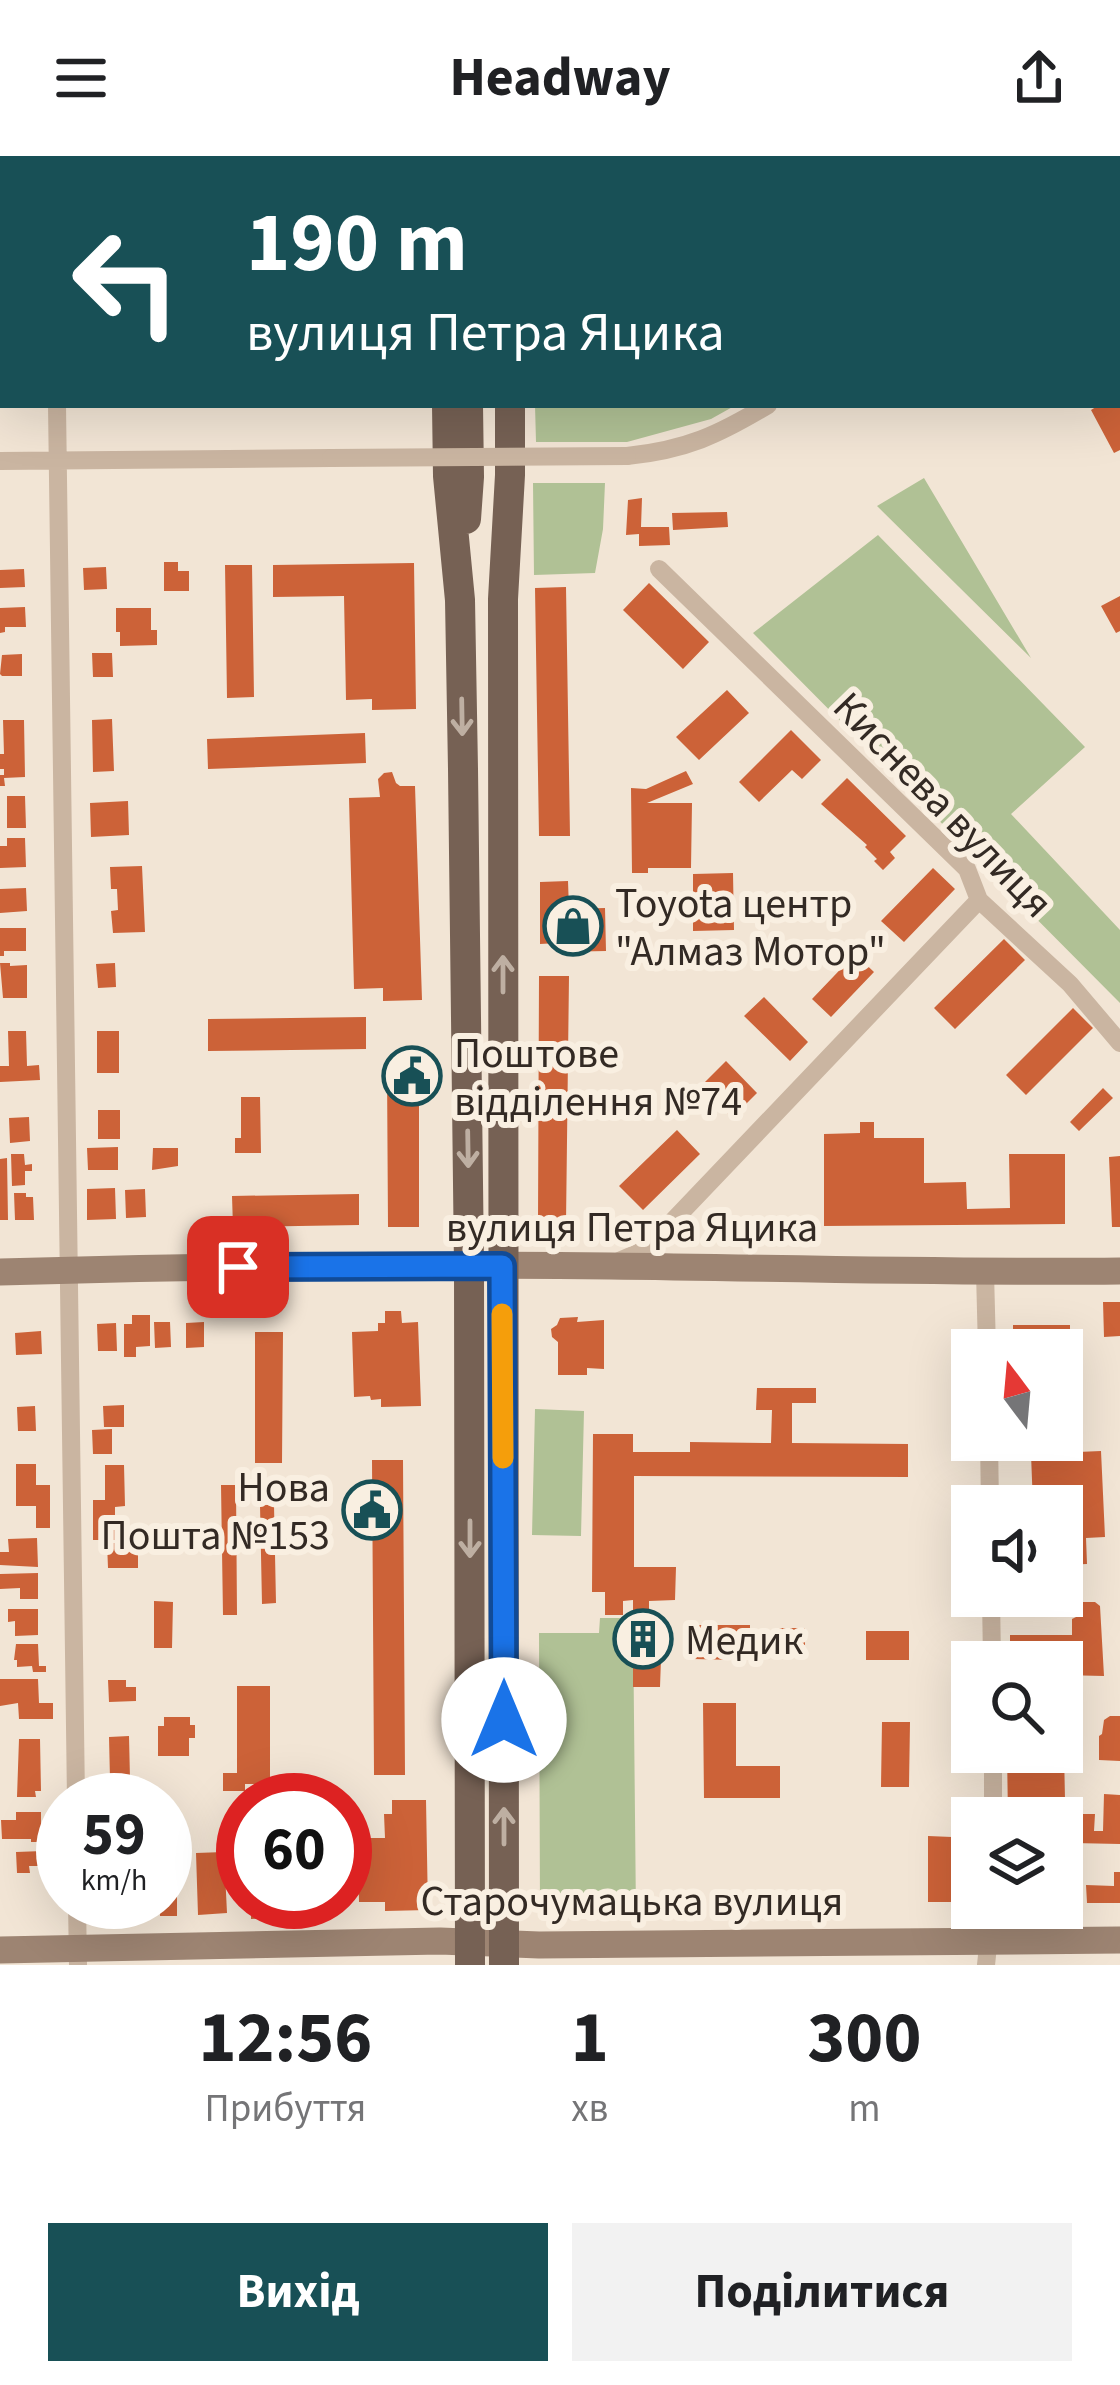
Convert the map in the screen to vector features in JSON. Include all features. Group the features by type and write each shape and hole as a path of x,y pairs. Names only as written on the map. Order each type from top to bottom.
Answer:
{"main road":[{"path":"447,408 448,476 460,600 470,1266 470,1954"},
{"path":"460,600 469,477 468,408"},
{"path":"489,408 489,476 503,599"},
{"path":"504,1954 503,599 510,408"}],"street":[{"path":"57,408 76,1773"},
{"path":"0,460 627,457 700,442 763,408"},
{"name":"Киснева вулиця","path":"659,569 967,869 979,900 1070,984 1120,1043"},
{"path":"609,1266 640,1252 669,1226 979,900"},
{"name":"вулиця Петра Яцика","path":"0,1272 470,1266 1120,1271"},
{"path":"985,1272 986,1329"},
{"name":"Старочумацька вулиця","path":"0,1950 78,1956 504,1954 539,1945 988,1953 1120,1940"}],"green space":[{"path":"535,408 731,408 711,419 627,442 536,442"},
{"path":"924,478 1031,658 877,506"},
{"path":"533,483 605,483 595,573 534,575"},
{"path":"878,535 1085,747 1011,814 1120,930 1120,1003 753,633"},
{"path":"535,1409 584,1411 581,1536 532,1535"},
{"path":"600,1618 633,1618 636,1915 540,1911 539,1633 599,1633"}],"building":[{"path":"1120,408 1120,450 1114,453 1091,410"},
{"path":"642,498 641,527 669,527 670,545 639,546 639,534 626,535 628,500"},
{"path":"727,512 728,527 673,530 672,513"},
{"path":"164,562 178,562 178,571 189,571 189,591 164,591"},
{"path":"414,563 416,709 372,710 372,699 346,700 344,596 273,597 273,565"},
{"path":"225,565 252,565 254,697 227,698"},
{"path":"106,567 107,589 84,590 83,568"},
{"path":"24,569 25,587 0,588 0,570"},
{"path":"649,583 709,642 683,669 623,610"},
{"path":"566,587 570,836 539,836 535,588"},
{"path":"1120,596 1120,631 1116,633 1101,606"},
{"path":"25,607 26,627 5,627 0,633 0,608"},
{"path":"116,608 151,608 157,645 120,646"},
{"path":"92,653 112,653 113,677 93,677"},
{"path":"22,654 22,676 0,674 2,655"},
{"path":"727,690 749,713 699,760 676,737"},
{"path":"112,719 114,771 93,772 92,720"},
{"path":"3,720 24,720 25,777 4,778 5,786 0,786 0,775 4,775 0,769"},
{"path":"791,730 821,760 802,779 792,770 759,802 739,782"},
{"path":"365,733 366,763 208,769 207,739"},
{"path":"686,771 693,784 647,803 692,803 691,868 648,868 648,873 632,873 631,788 646,789"},
{"path":"392,772 400,786 415,786 422,1000 383,1001 383,988 354,989 349,798 380,797 378,779"},
{"path":"847,778 906,836 890,852 895,858 883,870 867,845 821,804"},
{"path":"7,796 25,796 26,828 7,828"},
{"path":"128,801 129,835 91,837 90,803"},
{"path":"7,838 25,838 26,867 0,868 0,846 7,846"},
{"path":"142,866 145,932 113,933 111,911 118,910 110,867"},
{"path":"933,868 955,889 904,942 881,921"},
{"path":"733,873 734,930 693,931 693,874"},
{"name":"Toyota центр \"Алмаз Мотор\"","path":"568,881 569,909 605,908 606,951 558,952 558,943 540,944 540,882"},
{"path":"26,888 27,911 0,913 0,889"},
{"path":"0,928 26,928 26,951 4,951 0,956"},
{"path":"1004,939 1025,960 955,1029 934,1008"},
{"path":"855,954 874,972 831,1017 812,999"},
{"path":"0,963 27,965 27,998 3,998"},
{"path":"115,963 116,987 98,988 96,964"},
{"path":"539,976 569,976 566,1223 538,1223"},
{"path":"764,997 808,1042 790,1061 744,1016"},
{"path":"1073,1008 1093,1028 1026,1095 1006,1075"},
{"path":"366,1017 366,1049 208,1051 208,1019"},
{"path":"8,1031 26,1031 27,1066 39,1065 40,1080 0,1082 0,1066 9,1066"},
{"path":"97,1031 119,1031 119,1073 97,1073"},
{"path":"726,1061 757,1093 732,1118 701,1086"},
{"path":"387,1069 419,1069 419,1227 388,1227"},
{"path":"1103,1088 1113,1098 1079,1131 1070,1122"},
{"path":"241,1097 260,1097 261,1153 235,1153 235,1138 241,1138"},
{"path":"98,1110 120,1110 120,1139 98,1139"},
{"path":"29,1117 30,1141 10,1143 9,1118"},
{"path":"860,1122 874,1122 874,1138 924,1138 924,1183 966,1182 967,1209 1010,1208 1009,1154 1065,1154 1065,1224 824,1226 824,1134 860,1133"},
{"path":"677,1130 700,1154 643,1210 619,1186"},
{"path":"118,1147 118,1170 88,1170 87,1148"},
{"path":"153,1148 178,1148 178,1166 152,1170"},
{"path":"11,1154 24,1154 25,1165 32,1164 32,1171 25,1171 25,1185 12,1186"},
{"path":"1120,1156 1120,1227 1112,1227 1109,1157"},
{"path":"7,1158 8,1220 0,1220 0,1159"},
{"path":"115,1188 116,1219 87,1220 87,1189"},
{"path":"145,1189 146,1217 126,1218 125,1190"},
{"path":"14,1193 33,1197 34,1220 15,1220"},
{"path":"359,1194 359,1225 233,1227 232,1196"},
{"path":"1103,1302 1120,1302 1120,1336 1104,1337"},
{"path":"385,1311 401,1311 402,1323 418,1322 421,1406 381,1407 381,1399 354,1397 352,1332 378,1331 378,1323 385,1323"},
{"path":"132,1315 150,1315 150,1346 136,1347 136,1357 124,1357 124,1324 132,1324"},
{"path":"578,1317 577,1322 604,1320 604,1369 587,1368 587,1375 558,1375 558,1342 551,1329 560,1318"},
{"path":"154,1322 170,1322 171,1347 155,1348"},
{"path":"204,1322 204,1347 186,1348 186,1323"},
{"path":"116,1323 117,1351 98,1351 97,1324"},
{"path":"1013,1325 1070,1325 1070,1329 1013,1329"},
{"path":"41,1331 42,1354 16,1355 15,1333"},
{"path":"255,1332 283,1332 282,1463 255,1463"},
{"path":"757,1388 816,1388 816,1403 792,1403 792,1443 908,1444 908,1477 634,1476 634,1567 676,1567 675,1600 649,1601 654,1659 661,1659 660,1687 633,1687 633,1600 623,1601 623,1615 605,1615 605,1592 592,1592 593,1434 633,1434 633,1452 690,1452 690,1442 771,1443 772,1410 756,1410"},
{"path":"124,1405 124,1427 104,1427 103,1406"},
{"path":"35,1406 36,1431 18,1431 17,1407"},
{"path":"112,1429 112,1454 93,1454 92,1430"},
{"path":"1101,1451 1105,1537 1086,1538 1087,1564 1083,1564 1083,1485 1032,1485 1031,1461 1083,1461 1083,1452"},
{"path":"372,1460 403,1460 405,1775 374,1775"},
{"path":"16,1464 36,1464 36,1485 50,1485 50,1528 36,1528 36,1506 16,1506"},
{"path":"105,1465 124,1465 125,1506 115,1507 120,1540 93,1540 93,1500 105,1500"},
{"path":"221,1485 236,1485 237,1615 223,1615"},
{"path":"260,1505 274,1505 276,1603 262,1604"},
{"path":"37,1538 38,1567 0,1565 0,1552 9,1552 8,1539"},
{"path":"134,1540 138,1568 108,1568 107,1543"},
{"path":"38,1573 38,1599 20,1599 20,1588 0,1589 0,1574"},
{"path":"154,1601 173,1602 172,1648 154,1648"},
{"path":"1083,1602 1100,1606 1104,1676 1083,1676 1083,1641 1010,1641 1010,1635 1072,1635 1072,1619 1083,1617"},
{"path":"8,1609 38,1609 38,1635 15,1636 15,1621 8,1622"},
{"path":"693,1625 750,1625 750,1647 736,1647 736,1660 693,1659"},
{"path":"777,1628 805,1628 805,1645 777,1645"},
{"path":"866,1631 909,1631 909,1660 866,1660"},
{"path":"16,1644 38,1644 39,1666 46,1666 46,1672 17,1667"},
{"path":"0,1679 38,1679 39,1703 53,1703 53,1719 19,1719 18,1703 0,1706"},
{"path":"108,1680 126,1680 126,1687 136,1687 136,1701 109,1702"},
{"path":"237,1686 270,1686 270,1773 237,1773"},
{"path":"703,1703 736,1703 736,1766 780,1766 780,1798 704,1798"},
{"path":"1120,1716 1120,1761 1099,1760 1104,1720"},
{"path":"164,1717 190,1717 195,1738 189,1738 189,1756 158,1756 158,1726 164,1726"},
{"path":"882,1722 910,1722 909,1787 881,1787"},
{"path":"129,1736 130,1773 110,1773 109,1737"},
{"path":"19,1739 40,1739 36,1797 17,1797"},
{"path":"1007,1773 1064,1773 1065,1797 1008,1797"},
{"path":"1104,1794 1120,1795 1120,1844 1083,1843 1083,1814 1095,1814 1094,1831 1103,1831"},
{"path":"392,1800 426,1800 428,1910 385,1911 385,1902 372,1902 372,1838 385,1838 384,1814 392,1814"},
{"path":"16,1812 36,1812 36,1842 2,1839 1,1820 16,1820"},
{"path":"928,1836 951,1837 951,1902 928,1902"},
{"path":"36,1851 36,1866 29,1866 30,1873 17,1873 16,1852"},
{"path":"216,1852 216,1914 198,1915 196,1853"},
{"path":"1114,1872 1120,1872 1120,1903 1087,1903 1086,1885 1114,1886"}],"slow traffic":[{"path":"502,1314 503,1458"}],"place":[{"name":"Toyota центр \"Алмаз Мотор\"","path":"573,926"},
{"name":"Поштове відділення №74","path":"412,1076"},
{"name":"Нова Пошта №153","path":"372,1510"},
{"name":"Медик","path":"643,1639"}],"route":[{"path":"238,1267 502,1266 504,1720"}]}
